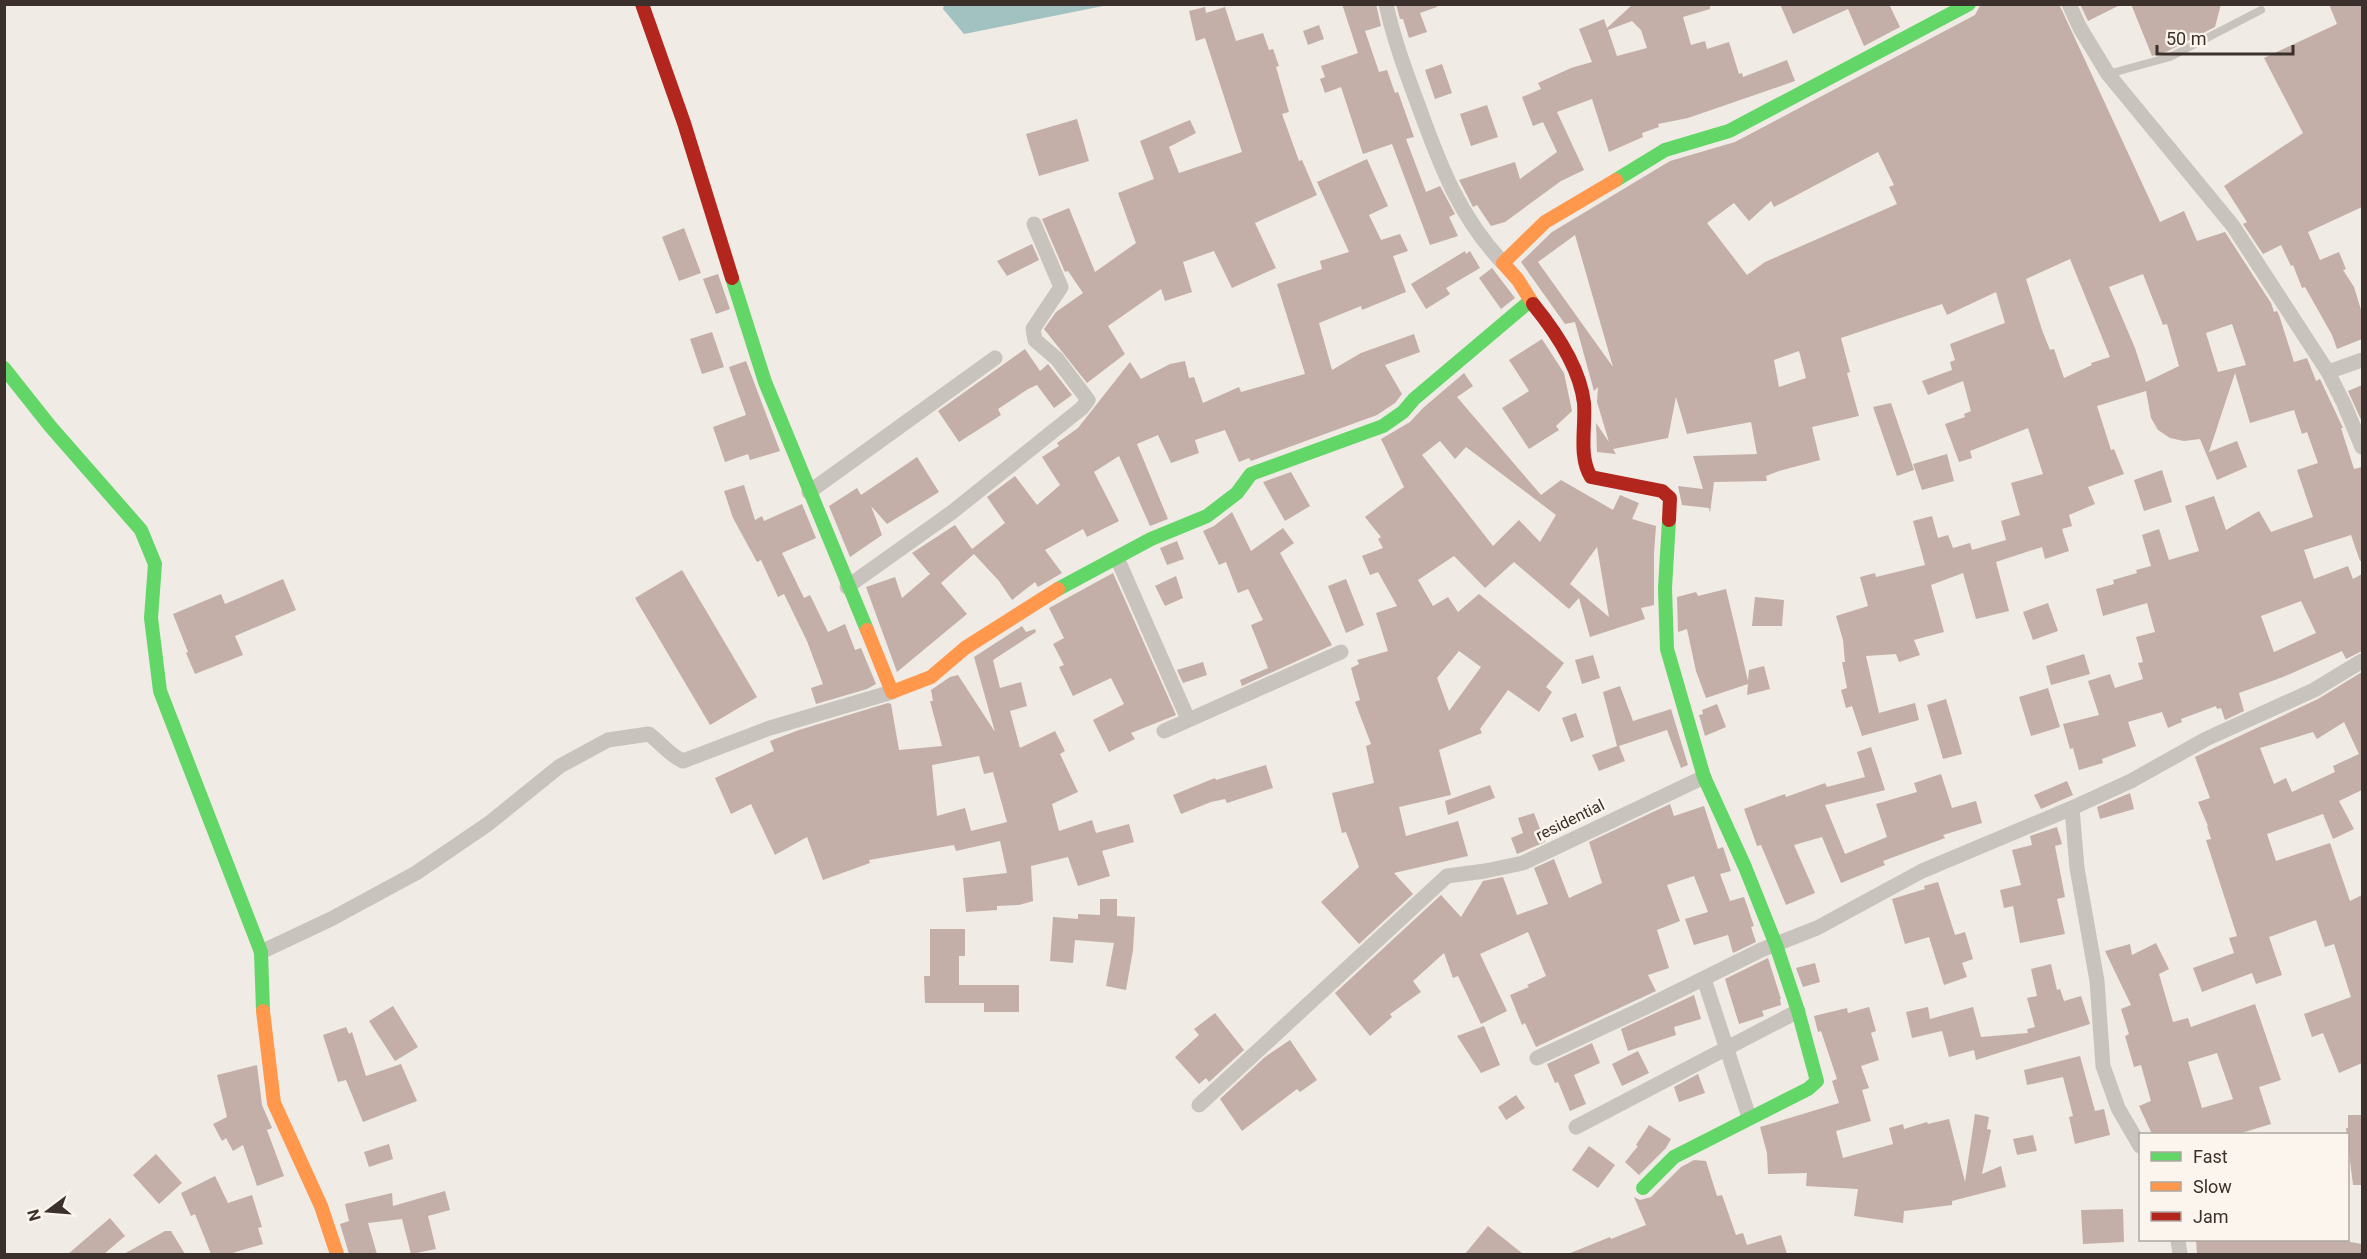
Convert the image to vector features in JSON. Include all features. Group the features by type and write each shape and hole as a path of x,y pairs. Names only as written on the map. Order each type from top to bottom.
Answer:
{"street":[{"path":"642,4 684,123 765,382 847,587 892,692"},
{"path":"1386,4 1394,41 1435,152 1460,207 1486,245 1518,280 1575,368 1584,402 1585,467 1591,477 1662,491 1670,498 1665,588 1667,649 1704,777 1745,867 1776,945 1798,1011 1817,1081 1808,1089 1674,1157 1643,1188"},
{"path":"1503,263 1545,222 1665,150 1729,131 1969,4"},
{"path":"2069,4 2080,28 2108,74 2233,226 2328,372 2362,447"},
{"path":"847,587 951,513 1082,408 1088,400 1057,359 1035,340 1034,328 1061,287 1034,224"},
{"path":"261,952 331,919 416,873 488,824 560,766 608,740 649,734 672,756 683,761 770,728 912,686 931,677 966,648 1052,592 1151,539 1207,516 1237,493 1251,474 1383,426 1403,412 1414,399 1530,301"},
{"path":"809,492 995,358"},
{"path":"2328,372 2362,360"},
{"path":"4,368 50,426 141,530 155,564 151,618 160,691 261,952 264,1031 274,1102 321,1206 337,1254"},
{"path":"1117,558 1188,719"},
{"path":"1164,731 1341,652"},
{"path":"1537,1058 1761,950 1835,919 1922,871 2131,781 2206,739 2314,690 2362,661"},
{"name":"residential","path":"1199,1105 1447,876 1485,872 1523,863 1704,777"},
{"path":"2072,808 2077,868 2097,981 2103,1066 2118,1108 2139,1144"},
{"path":"1704,979 1749,1118"},
{"path":"1576,1127 1798,1011"}],"lane":[{"path":"2108,74 2170,57 2261,10"}],"water":[{"path":"944,4 1108,5 964,34 943,9"}],"building":[{"path":"1342,4 1376,4 1381,26 1365,31 1379,72 1387,70 1395,93 1398,92 1414,137 1406,139 1426,192 1440,186 1455,214 1449,217 1458,236 1430,245 1392,144 1363,154 1341,87 1325,93 1320,79 1325,77 1321,66 1358,53"},
{"path":"1396,4 1436,4 1437,7 1420,13 1427,32 1409,38"},
{"path":"1633,4 1710,4 1710,9 1683,17 1691,45 1705,41 1707,49 1729,42 1739,74 1742,73 1743,77 1787,60 1795,81 1688,118 1658,124 1659,127 1642,133 1643,137 1609,152 1592,99 1557,112 1584,170 1561,181 1505,222 1491,226 1477,205 1473,207 1459,180 1515,162 1520,179 1557,152 1543,122 1533,126 1522,97 1541,89 1538,83 1571,68 1592,62 1579,29 1604,19 1607,28","holes":["1632,21 1641,30 1647,48 1617,56 1608,30"]},
{"path":"1780,4 1889,4 1900,27 1864,46 1848,9 1793,34"},
{"path":"1981,4 2059,4 2160,222 2184,211 2197,241 2225,232 2271,303 2274,312 2277,311 2294,362 2307,358 2316,381 2320,379 2343,428 2341,428 2354,469 2362,467 2362,560 2360,561 2351,535 2304,550 2314,579 2348,566 2353,579 2362,574 2362,651 2346,659 2342,651 2239,693 2244,711 2225,720 2221,708 2217,709 2216,706 2181,719 2182,722 2168,728 2162,712 2128,722 2136,746 2102,759 2103,763 2079,770 2063,724 2099,715 2088,681 2110,674 2115,688 2143,679 2138,663 2143,662 2136,637 2155,632 2147,603 2103,616 2096,589 2114,584 2113,580 2151,566 2142,535 2159,529 2169,560 2199,551 2185,506 2214,496 2226,530 2259,511 2271,532 2313,517 2297,470 2318,463 2307,432 2302,434 2294,410 2250,423 2235,373 2209,452 2237,441 2247,467 2217,480 2200,439 2184,441 2170,438 2158,430 2151,418 2146,391 2097,406 2111,450 2114,449 2124,474 2088,487 2095,504 2069,515 2072,526 2062,529 2069,551 2045,559 2042,547 1996,562 2009,611 1976,619 1963,573 1931,585 1944,632 1914,640 1920,655 1899,662 1896,654 1866,656 1879,713 1915,703 1919,720 1862,736 1852,706 1846,708 1841,690 1847,688 1842,662 1845,662 1843,640 1836,616 1868,606 1860,577 1875,573 1876,577 1925,565 1913,521 1932,516 1938,538 1948,535 1953,548 1970,543 1972,550 2006,540 2001,521 2020,515 2011,483 2043,474 2028,428 1970,451 1972,458 1959,462 1945,424 1965,417 1964,414 1971,411 1963,381 1928,395 1922,381 1952,370 1950,362 1955,360 1950,344 2005,323 1996,292 1947,315 1942,304 1841,338 1850,372 1847,373 1859,416 1812,427 1820,460 1766,476 1767,481 1714,482 1710,513 1709,508 1682,505 1678,486 1703,489 1693,456 1757,454 1751,422 1687,434 1676,397 1668,438 1613,449 1616,454 1597,452 1596,423 1609,442 1597,402 1598,387 1594,391 1575,322 1565,324 1521,262 1552,232 1670,161 1735,142 1975,15","holes":["1878,152 1894,185 1889,187 1897,204 1765,262 1747,275 1707,223 1734,203 1749,221 1771,201 1774,207","1575,235 1613,367 1538,262","2070,259 2110,357 2091,363 2092,365 2064,378 2054,349 2050,350 2026,279","2143,274 2163,325 2167,324 2179,366 2146,382 2135,348 2109,287","2232,324 2246,365 2218,372 2206,333","1799,351 1806,378 1779,387 1774,360","2301,601 2316,633 2274,652 2261,616"]},
{"path":"2080,4 2122,4 2088,21"},
{"path":"2131,4 2221,4 2215,27 2168,51 2152,56"},
{"path":"2329,4 2362,4 2362,207 2308,232 2320,260 2339,252 2346,269 2343,270 2354,287 2362,313 2362,339 2337,349 2332,335 2305,287 2302,288 2293,265 2291,266 2281,245 2263,254 2243,224 2247,222 2224,186 2303,133 2264,58 2337,24"},
{"path":"1205,7 1206,13 1225,7 1236,41 1263,33 1269,50 1273,49 1289,112 1282,114 1299,161 1302,160 1317,195 1255,223 1276,268 1232,288 1214,251 1183,262 1192,292 1165,301 1161,289 1108,326 1125,354 1087,383 1044,329 1056,312 1083,293 1068,271 1065,272 1042,219 1069,208 1095,272 1136,243 1118,193 1154,179 1140,141 1190,120 1196,133 1169,147 1179,173 1242,152 1205,38 1196,41 1189,11"},
{"path":"1319,25 1324,39 1308,45 1303,31"},
{"path":"1442,64 1452,93 1435,99 1425,70"},
{"path":"1487,105 1498,137 1471,146 1460,114"},
{"path":"1077,119 1089,161 1039,176 1026,134"},
{"path":"1367,159 1388,206 1369,215 1381,240 1400,234 1408,251 1393,256 1406,292 1362,310 1361,306 1319,323 1332,370 1361,353 1414,334 1420,352 1385,365 1402,394 1395,403 1377,415 1251,461 1249,458 1239,462 1225,430 1195,440 1199,453 1171,463 1158,435 1137,444 1168,519 1150,526 1119,456 1094,472 1119,521 1087,537 1083,529 1045,550 1062,573 1038,587 1035,582 1012,600 999,581 974,554 941,583 967,614 897,672 866,587 895,577 902,598 930,574 912,553 955,525 972,549 1005,523 987,497 1015,476 1037,505 1060,485 1042,457 1059,446 1057,443 1078,428 1130,362 1141,379 1170,364 1185,361 1189,378 1194,377 1203,403 1239,387 1241,392 1305,374 1277,284 1322,269 1320,261 1349,252 1317,182"},
{"path":"684,228 701,273 679,281 662,237"},
{"path":"1032,244 1039,260 1007,276 997,261"},
{"path":"1465,251 1466,254 1470,251 1480,268 1446,288 1450,294 1426,309 1411,284"},
{"path":"1492,268 1515,298 1501,309 1479,278"},
{"path":"718,274 730,309 716,314 703,279"},
{"path":"712,332 724,367 702,374 690,339"},
{"path":"1542,339 1564,373 1572,411 1556,426 1559,430 1529,449 1502,408 1529,391 1509,360"},
{"path":"1025,349 1040,371 1048,364 1072,395 1054,408 1037,385 998,409 1001,415 959,442 938,411"},
{"path":"746,361 780,451 750,460 748,454 725,462 713,427 746,415 729,367"},
{"path":"1464,373 1473,386 1457,397 1541,495 1561,480 1613,510 1620,495 1639,503 1632,519 1656,526 1654,605 1641,608 1645,619 1590,637 1579,598 1569,609 1514,562 1485,588 1454,556 1418,580 1433,606 1448,597 1458,612 1479,594 1564,663 1546,687 1552,692 1539,712 1508,690 1480,729 1482,733 1439,750 1451,795 1399,807 1406,836 1458,821 1468,856 1394,873 1413,894 1359,944 1321,902 1359,867 1346,832 1342,833 1332,793 1374,783 1366,746 1371,744 1355,702 1360,700 1351,668 1359,664 1357,660 1388,651 1376,613 1397,606 1378,572 1370,575 1362,556 1383,548 1378,539 1381,537 1365,517 1404,487 1381,439 1410,422","holes":["1440,441 1455,459 1466,447 1556,515 1540,542 1519,520 1493,546 1422,455","1597,547 1609,617 1570,584","1459,651 1481,667 1449,711 1437,678"]},
{"path":"2362,385 2362,422 2348,391"},
{"path":"1891,403 1914,470 1897,476 1873,407"},
{"path":"1947,454 1954,481 1922,490 1913,464"},
{"path":"917,457 939,492 887,524 871,506 882,535 850,557 829,506 857,488 861,495"},
{"path":"2162,470 2172,502 2144,511 2134,480"},
{"path":"1291,472 1310,506 1285,521 1263,482"},
{"path":"744,485 755,520 762,516 764,521 802,504 816,538 782,553 804,598 810,595 828,632 845,624 855,650 861,648 876,684 867,689 816,704 811,688 823,684 807,641 784,594 778,597 761,560 757,562 733,518 724,491"},
{"path":"1232,512 1251,551 1283,528 1294,543 1280,553 1332,645 1242,686 1240,680 1268,668 1251,625 1263,620 1248,589 1238,593 1226,562 1219,565 1203,531 1214,526"},
{"path":"1177,541 1184,559 1167,565 1160,548"},
{"path":"682,570 757,697 710,725 635,598"},
{"path":"1113,573 1176,715 1131,733 1135,739 1109,752 1093,720 1124,704 1111,678 1073,696 1059,667 1064,665 1053,644 1064,638 1049,608"},
{"path":"1176,576 1183,598 1165,606 1155,586"},
{"path":"283,579 296,610 235,636 243,655 195,674 173,614 221,594 225,604"},
{"path":"1346,579 1364,625 1346,633 1328,586"},
{"path":"1726,589 1748,681 1749,670 1764,666 1770,689 1747,695 1748,684 1706,698 1696,671 1687,629 1678,632 1677,597 1696,592 1698,596"},
{"path":"1755,597 1784,600 1782,626 1752,626"},
{"path":"2048,603 2058,631 2033,640 2023,612"},
{"path":"1022,626 1026,632 1035,629 1036,632 993,660 1000,688 1021,682 1027,706 1010,711 1020,748 1055,731 1065,751 1060,754 1078,792 1052,804 1059,831 1092,820 1096,833 1129,824 1134,842 1102,851 1110,876 1078,886 1068,857 1031,866 1033,901 1019,905 997,906 997,910 966,912 963,878 1007,873 1000,841 956,851 954,845 869,860 870,863 823,880 807,837 775,855 751,804 731,814 715,778 774,751 770,741 799,730 888,703 891,704 899,750 942,746 930,701 933,701 931,690 950,677 958,675 995,732 974,657","holes":["979,756 984,774 993,772 1007,822 971,831 965,808 937,816 932,765"]},
{"path":"2084,654 2090,674 2051,685 2046,666"},
{"path":"1593,655 1600,678 1582,684 1575,660"},
{"path":"1203,662 1207,675 1183,683 1177,670"},
{"path":"2362,672 2362,790 2339,801 2354,829 2333,839 2323,814 2267,834 2276,861 2330,843 2350,901 2362,895 2362,1063 2339,1073 2323,1033 2312,1037 2304,1014 2351,997 2334,944 2325,947 2316,920 2269,937 2282,975 2256,984 2252,973 2202,992 2193,968 2234,953 2229,938 2237,936 2206,840 2211,839 2198,802 2210,798 2195,757 2318,699","holes":["2344,722 2359,754 2333,766 2335,772 2292,792 2286,778 2274,784 2260,748 2313,732 2317,739"]},
{"path":"1620,686 1633,721 1671,709 1688,765 1681,768 1667,730 1619,746 1625,761 1599,771 1592,755 1617,746 1603,692"},
{"path":"2048,688 2060,727 2031,736 2019,697"},
{"path":"1946,699 1962,754 1943,759 1927,705"},
{"path":"1717,704 1726,727 1705,736 1699,715 1703,714 1702,710"},
{"path":"1576,713 1584,737 1571,742 1562,718"},
{"path":"1871,747 1885,790 1825,805 1845,854 1887,837 1876,804 1917,792 1914,783 1941,774 1952,808 1976,801 1982,823 1943,835 1945,838 1883,861 1885,865 1841,883 1822,837 1794,845 1815,893 1786,905 1761,845 1757,846 1744,809 1825,783 1827,787 1865,777 1857,752"},
{"path":"1266,765 1273,788 1227,803 1225,799 1211,802 1181,814 1173,795 1215,778 1216,780"},
{"path":"2067,781 2073,795 2041,809 2034,795"},
{"path":"1490,785 1495,798 1448,815 1445,801"},
{"path":"2130,793 2134,809 2100,819 2097,807"},
{"path":"1670,804 1674,816 1704,806 1718,849 1723,847 1731,871 1720,874 1730,901 1744,897 1754,926 1751,927 1756,942 1733,953 1728,935 1694,945 1685,919 1708,912 1694,876 1667,885 1680,921 1657,930 1669,968 1648,975 1656,991 1536,1047 1525,1023 1522,1025 1510,995 1546,976 1528,932 1480,954 1507,1011 1481,1024 1458,976 1453,978 1444,953 1413,981 1421,992 1390,1014 1392,1017 1370,1036 1335,993 1441,895 1461,917 1483,881 1503,877 1517,915 1548,904 1534,868 1554,859 1569,898 1602,883 1589,842"},
{"path":"1534,813 1545,842 1517,854 1511,838 1523,833 1518,818"},
{"path":"2057,827 2062,844 2055,846 2065,897 2057,899 2065,934 2020,943 2013,906 2004,908 2000,890 2021,885 2012,850 2032,845 2030,836"},
{"path":"1938,882 1955,935 1965,932 1973,959 1962,963 1967,977 1944,985 1929,937 1905,944 1892,899 1925,889 1924,886"},
{"path":"1100,899 1117,899 1117,916 1135,917 1133,950 1126,990 1106,986 1114,943 1075,940 1073,963 1050,961 1053,917 1078,919 1078,914 1100,915"},
{"path":"930,929 965,929 965,956 959,956 959,985 1019,985 1019,1012 984,1012 984,1003 925,1003 924,976 930,976"},
{"path":"2156,943 2169,969 2159,974 2173,1022 2188,1018 2191,1027 2255,1004 2281,1080 2259,1087 2271,1124 2241,1133 2152,1133 2139,1106 2151,1101 2141,1065 2134,1067 2125,1036 2129,1034 2121,1009 2131,1005 2105,951 2130,944 2132,955","holes":["2217,1053 2233,1099 2202,1108 2188,1062"]},
{"path":"1768,958 1781,1005 1762,1011 1764,1016 1739,1024 1725,979"},
{"path":"1815,963 1820,982 1803,987 1796,968"},
{"path":"2051,964 2057,990 2060,989 2064,1001 2081,996 2090,1024 1976,1060 1974,1050 1949,1057 1942,1031 1912,1038 1906,1012 1928,1007 1930,1019 1973,1007 1981,1037 2028,1033 2027,1029 2035,1027 2027,998 2037,996 2031,969"},
{"path":"1694,995 1701,1019 1674,1027 1676,1035 1628,1051 1621,1029"},
{"path":"393,1006 418,1047 395,1061 369,1021"},
{"path":"1869,1007 1876,1031 1871,1033 1879,1060 1861,1066 1869,1088 1862,1090 1871,1121 1836,1131 1843,1158 1893,1144 1889,1128 1903,1124 1904,1129 1927,1122 1928,1124 1949,1119 1965,1182 1975,1114 1989,1117 1987,1129 1991,1130 1982,1174 2001,1166 2006,1187 1952,1201 1952,1205 1904,1211 1903,1223 1854,1216 1858,1189 1806,1186 1807,1173 1768,1174 1767,1153 1760,1127 1839,1103 1832,1081 1837,1079 1814,1016 1847,1008 1848,1013"},
{"path":"1215,1013 1244,1050 1209,1082 1206,1078 1199,1084 1175,1057 1199,1035 1194,1029"},
{"path":"1484,1026 1500,1065 1481,1073 1457,1036"},
{"path":"346,1027 349,1034 352,1032 366,1076 401,1064 417,1101 363,1122 346,1080 338,1082 323,1035"},
{"path":"1290,1040 1317,1080 1300,1092 1297,1089 1242,1131 1220,1099 1265,1057"},
{"path":"1592,1043 1600,1063 1574,1075 1586,1104 1570,1111 1558,1082 1555,1083 1547,1064"},
{"path":"1638,1051 1649,1073 1622,1086 1612,1064"},
{"path":"2080,1056 2095,1111 2104,1109 2110,1135 2075,1144 2069,1117 2073,1116 2063,1077 2027,1085 2024,1070"},
{"path":"257,1065 262,1105 272,1128 267,1130 284,1176 257,1186 243,1145 233,1151 226,1138 222,1141 213,1124 227,1117 217,1075"},
{"path":"1698,1074 1705,1093 1679,1102 1674,1087"},
{"path":"1516,1095 1525,1108 1506,1120 1498,1107"},
{"path":"2348,1115 2362,1115 2362,1185 2353,1185 2349,1133 2347,1133 2346,1128 2348,1128"},
{"path":"1649,1125 1671,1139 1666,1148 1639,1175 1625,1162 1638,1146 1636,1145"},
{"path":"2033,1135 2037,1151 2017,1155 2013,1139"},
{"path":"389,1144 393,1159 369,1167 364,1152"},
{"path":"1589,1146 1615,1165 1598,1188 1572,1170"},
{"path":"156,1154 182,1183 159,1204 133,1175"},
{"path":"1694,1160 1706,1161 1717,1196 1722,1195 1736,1235 1743,1233 1747,1245 1781,1235 1787,1254 1568,1254 1646,1225 1634,1197 1640,1200 1651,1197 1681,1167"},
{"path":"215,1176 228,1203 252,1195 262,1227 258,1228 263,1244 229,1254 211,1254 195,1214 191,1216 181,1193"},
{"path":"445,1191 450,1210 428,1216 436,1249 411,1254 402,1219 368,1223 377,1254 349,1254 340,1224 349,1221 345,1204 392,1193 393,1206"},
{"path":"2123,1209 2124,1242 2083,1244 2081,1210"},
{"path":"110,1218 125,1236 104,1254 68,1254"},
{"path":"1488,1226 1523,1254 1465,1254"},
{"path":"165,1231 171,1231 185,1254 124,1254"},
{"path":"2196,1241 2345,1241 2362,1244 2362,1254 2197,1254"}],"traffic: fast":[{"path":"1616,180 1665,150 1729,131 1969,4"},
{"path":"732,278 765,382 867,630"},
{"path":"1058,589 1151,539 1207,516 1237,493 1251,474 1383,426 1403,412 1414,399 1530,301"},
{"path":"4,368 50,426 141,530 155,564 151,618 160,691 261,952 263,1011"},
{"path":"1643,1188 1674,1157 1808,1089 1817,1081 1798,1011 1776,945 1745,867 1704,777 1667,649 1665,588 1669,520"}],"traffic: slow":[{"path":"1533,304 1518,280 1503,263 1545,222 1616,180"},
{"path":"867,630 892,692 931,677 965,648 1058,589"},
{"path":"263,1011 274,1103 321,1206 337,1254"}],"traffic: jam":[{"path":"642,4 684,123 732,278"},
{"path":"1533,304 1565,350 1582,390 1583,441 1585,460 1591,477 1662,491 1670,498 1669,520"}]}
